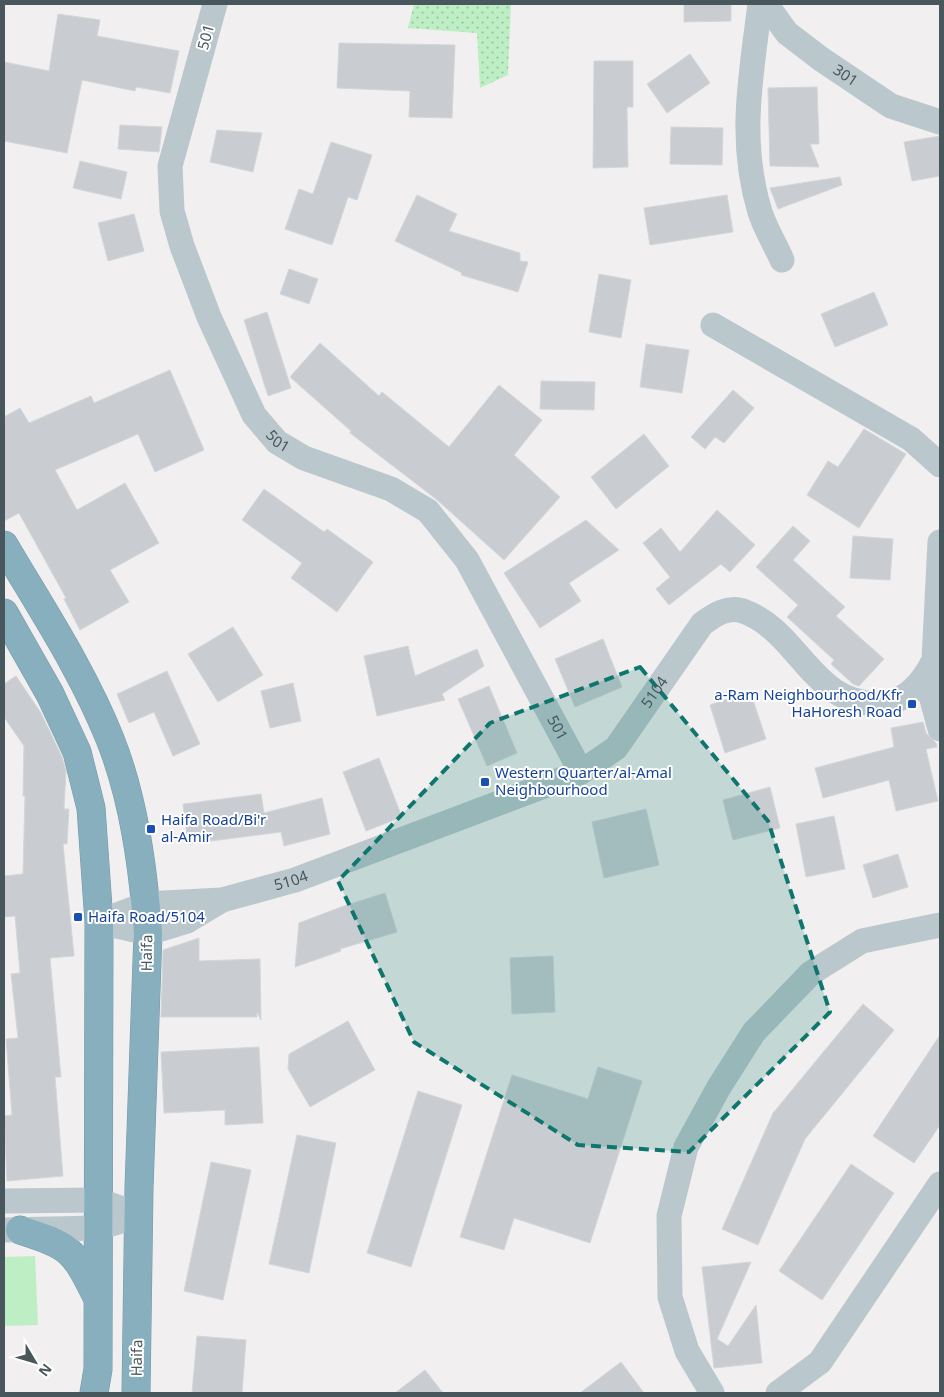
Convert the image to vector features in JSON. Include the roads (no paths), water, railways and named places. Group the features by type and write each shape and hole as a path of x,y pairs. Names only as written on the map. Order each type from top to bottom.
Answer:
{"highway":[{"name":"Haifa","path":"4,546 81,677 110,739 129,794 146,904 148,933 139,1215 136,1393"},
{"path":"4,613 50,694 77,752 91,808 99,922 98,1369 94,1393"},
{"path":"12,1230 52,1240 68,1249 81,1264 98,1299"}],"street":[{"name":"501","path":"215,4 170,166 172,211 182,246 209,317 254,415 277,442 304,458 391,489 428,511 467,560 582,772"},
{"path":"760,4 746,122 751,177 760,214 782,260"},
{"name":"301","path":"766,4 787,33 821,59 891,106 940,122"},
{"path":"713,325 911,439 940,465"},
{"name":"5104","path":"99,922 146,904 222,900 295,880 582,772 616,748 702,624 721,610 742,611 771,628 830,689 851,701 872,705 892,702 910,692 926,677 934,660 940,542"},
{"path":"926,677 940,729"},
{"name":"5104","path":"99,922 148,933 187,921 222,900"},
{"path":"712,1393 687,1351 670,1297 669,1216 686,1147 719,1087 754,1032 811,973 862,941 940,924"},
{"path":"778,1393 820,1362 940,1184"},
{"path":"4,1201 98,1200 139,1215"},
{"path":"12,1230 98,1228 139,1215"}],"place":[{"name":"a-Ram Neighbourhood/Kfr HaHoresh Road","path":"912,704"},
{"name":"Western Quarter/al-Amal Neighbourhood","path":"485,782"},
{"name":"Haifa Road/Bi'r al-Amir","path":"151,829"},
{"name":"Haifa Road/5104","path":"78,917"}]}
